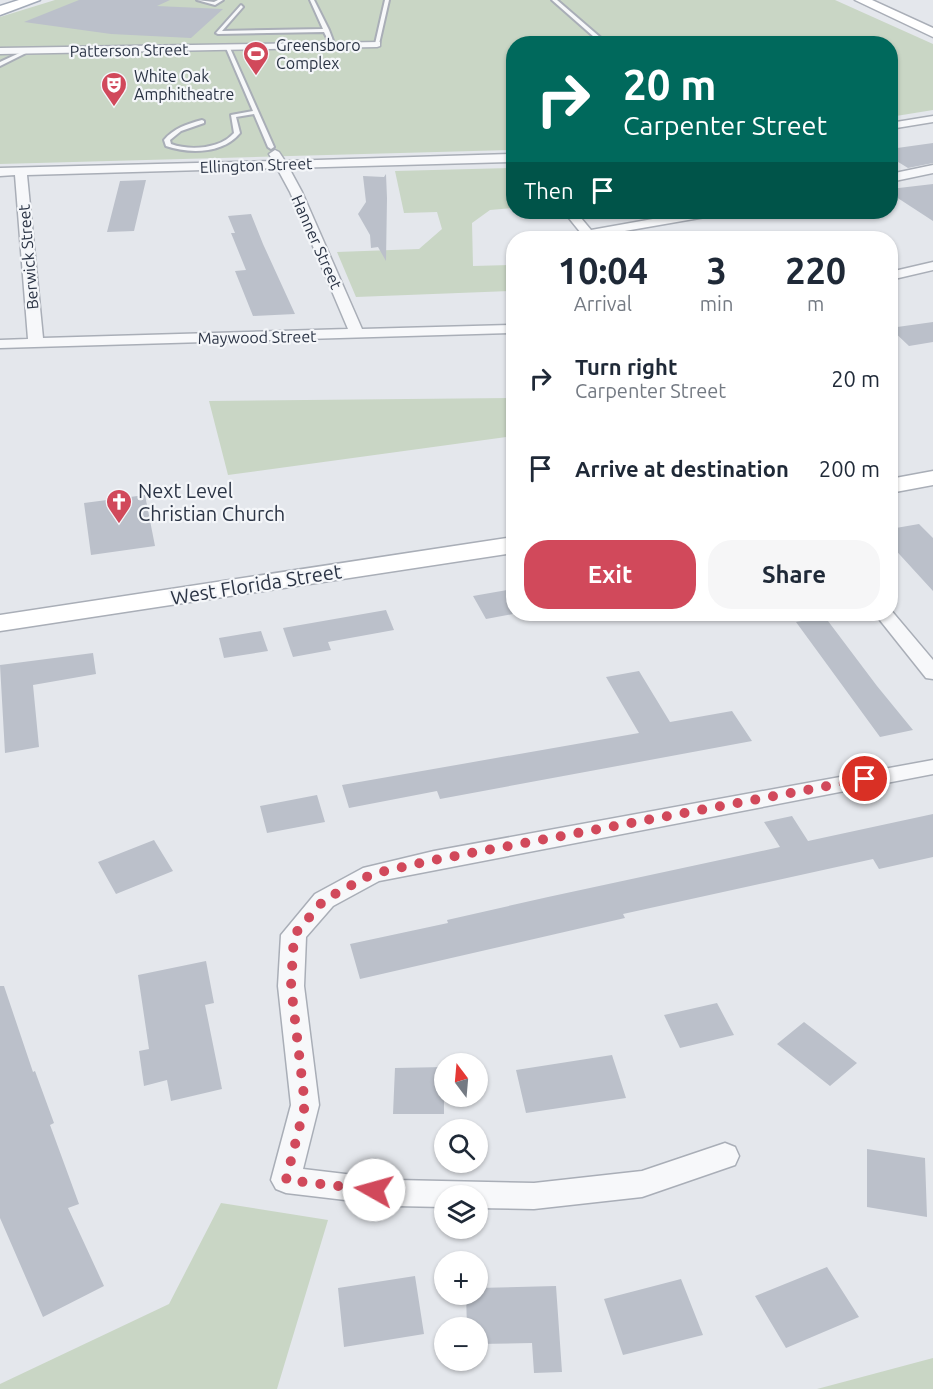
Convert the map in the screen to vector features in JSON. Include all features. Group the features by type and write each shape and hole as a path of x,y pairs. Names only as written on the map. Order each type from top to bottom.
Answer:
{"main road":[{"path":"0,2 6,0"},
{"path":"0,11 33,0"},
{"path":"861,0 933,33"},
{"path":"898,485 933,478"},
{"name":"West Florida Street","path":"0,622 506,546"}],"street":[{"name":"Patterson Street","path":"0,43 22,45 30,50"},
{"name":"Patterson Street","path":"0,51 377,44"},
{"path":"898,125 933,119"},
{"name":"Hanner Street","path":"272,149 296,192 357,334"},
{"name":"Ellington Street","path":"0,172 506,158"},
{"path":"898,177 933,170"},
{"name":"Berwick Street","path":"21,171 36,343"},
{"path":"576,219 586,231"},
{"path":"615,231 676,219"},
{"path":"898,274 933,266"},
{"name":"Maywood Street","path":"0,344 506,329"},
{"path":"891,621 933,673"},
{"path":"725,1156 642,1184 534,1196 396,1193 286,1180 305,1105 291,986 294,935 324,900 372,874 434,860 933,767"}],"lane":[{"path":"199,0 215,4 220,0"},
{"path":"312,0 333,45"},
{"path":"377,44 387,0"},
{"path":"554,0 597,36"},
{"path":"241,6 218,33 327,30"},
{"path":"228,48 272,149"},
{"path":"0,64 30,50"},
{"path":"202,122 182,127 167,140 168,145 183,148 226,143 237,133 233,116 255,112"}],"green space":[{"name":"Greensboro Complex","path":"55,0 835,0 933,44 933,110 898,116 898,36 506,36 506,150 0,164 0,17"},
{"path":"506,168 506,209 490,210 472,223 473,266 506,265 506,291 356,297 337,252 419,249 442,229 437,212 404,213 395,171"},
{"path":"506,398 506,437 228,475 209,401"},
{"path":"221,1203 328,1220 277,1389 0,1389 0,1384 169,1304"},
{"path":"933,1358 933,1389 817,1389"}],"building":[{"path":"79,0 170,0 157,6 223,9 191,38 111,34 24,22"},
{"path":"933,143 933,163 908,168 898,162 898,148"},
{"path":"386,174 386,261 378,247 371,248 370,235 358,214 366,202 363,176 384,177"},
{"path":"146,180 134,231 107,232 120,181"},
{"path":"933,184 933,221 898,198 898,188"},
{"path":"251,214 295,314 253,316 235,271 246,270 231,233 235,233 228,216"},
{"path":"933,322 933,342 909,346 898,336 898,327"},
{"name":"Next Level Christian Church","path":"145,495 155,546 91,555 84,503"},
{"path":"919,524 933,538 933,591 898,553 898,528"},
{"path":"506,590 506,615 486,619 473,596"},
{"path":"386,610 394,630 328,642 331,650 293,657 283,628"},
{"path":"828,621 913,730 880,737 796,622"},
{"path":"261,631 268,651 224,658 219,638"},
{"path":"93,653 96,674 33,685 39,747 5,753 0,665"},
{"path":"639,671 670,722 732,711 752,741 440,799 437,791 349,808 342,785 639,733 606,677"},
{"path":"317,795 325,822 267,833 260,806"},
{"path":"933,814 933,857 879,869 873,859 623,914 625,918 360,979 350,944 448,923 447,920 548,897 780,847 764,822 792,816 808,841"},
{"path":"154,840 173,871 116,894 98,862"},
{"path":"206,961 214,1003 205,1005 222,1089 171,1101 167,1080 144,1086 139,1051 149,1049 138,975"},
{"path":"0,986 4,986 33,1072 35,1071 54,1123 50,1125 79,1204 68,1208 104,1286 43,1317 0,1218"},
{"path":"717,1003 734,1035 680,1048 664,1015"},
{"path":"804,1022 857,1063 830,1086 777,1044"},
{"path":"612,1055 626,1098 526,1113 516,1070"},
{"path":"434,1067 434,1107 444,1107 444,1114 393,1114 395,1068"},
{"path":"867,1149 925,1158 927,1217 867,1207"},
{"path":"827,1267 859,1317 786,1348 755,1296"},
{"path":"415,1276 424,1334 344,1347 338,1288"},
{"path":"681,1279 703,1335 623,1355 604,1299"},
{"path":"556,1286 562,1372 534,1373 532,1343 488,1344 488,1317 467,1317 466,1305 488,1305 488,1288"}],"place":[{"name":"Greensboro Complex","path":"256,77"},
{"name":"White Oak Amphitheatre","path":"114,108"},
{"name":"Next Level Christian Church","path":"119,525"}],"route":[{"path":"374,1190 286,1180 305,1105 291,986 294,935 324,900 372,874 434,860 865,779"}]}
